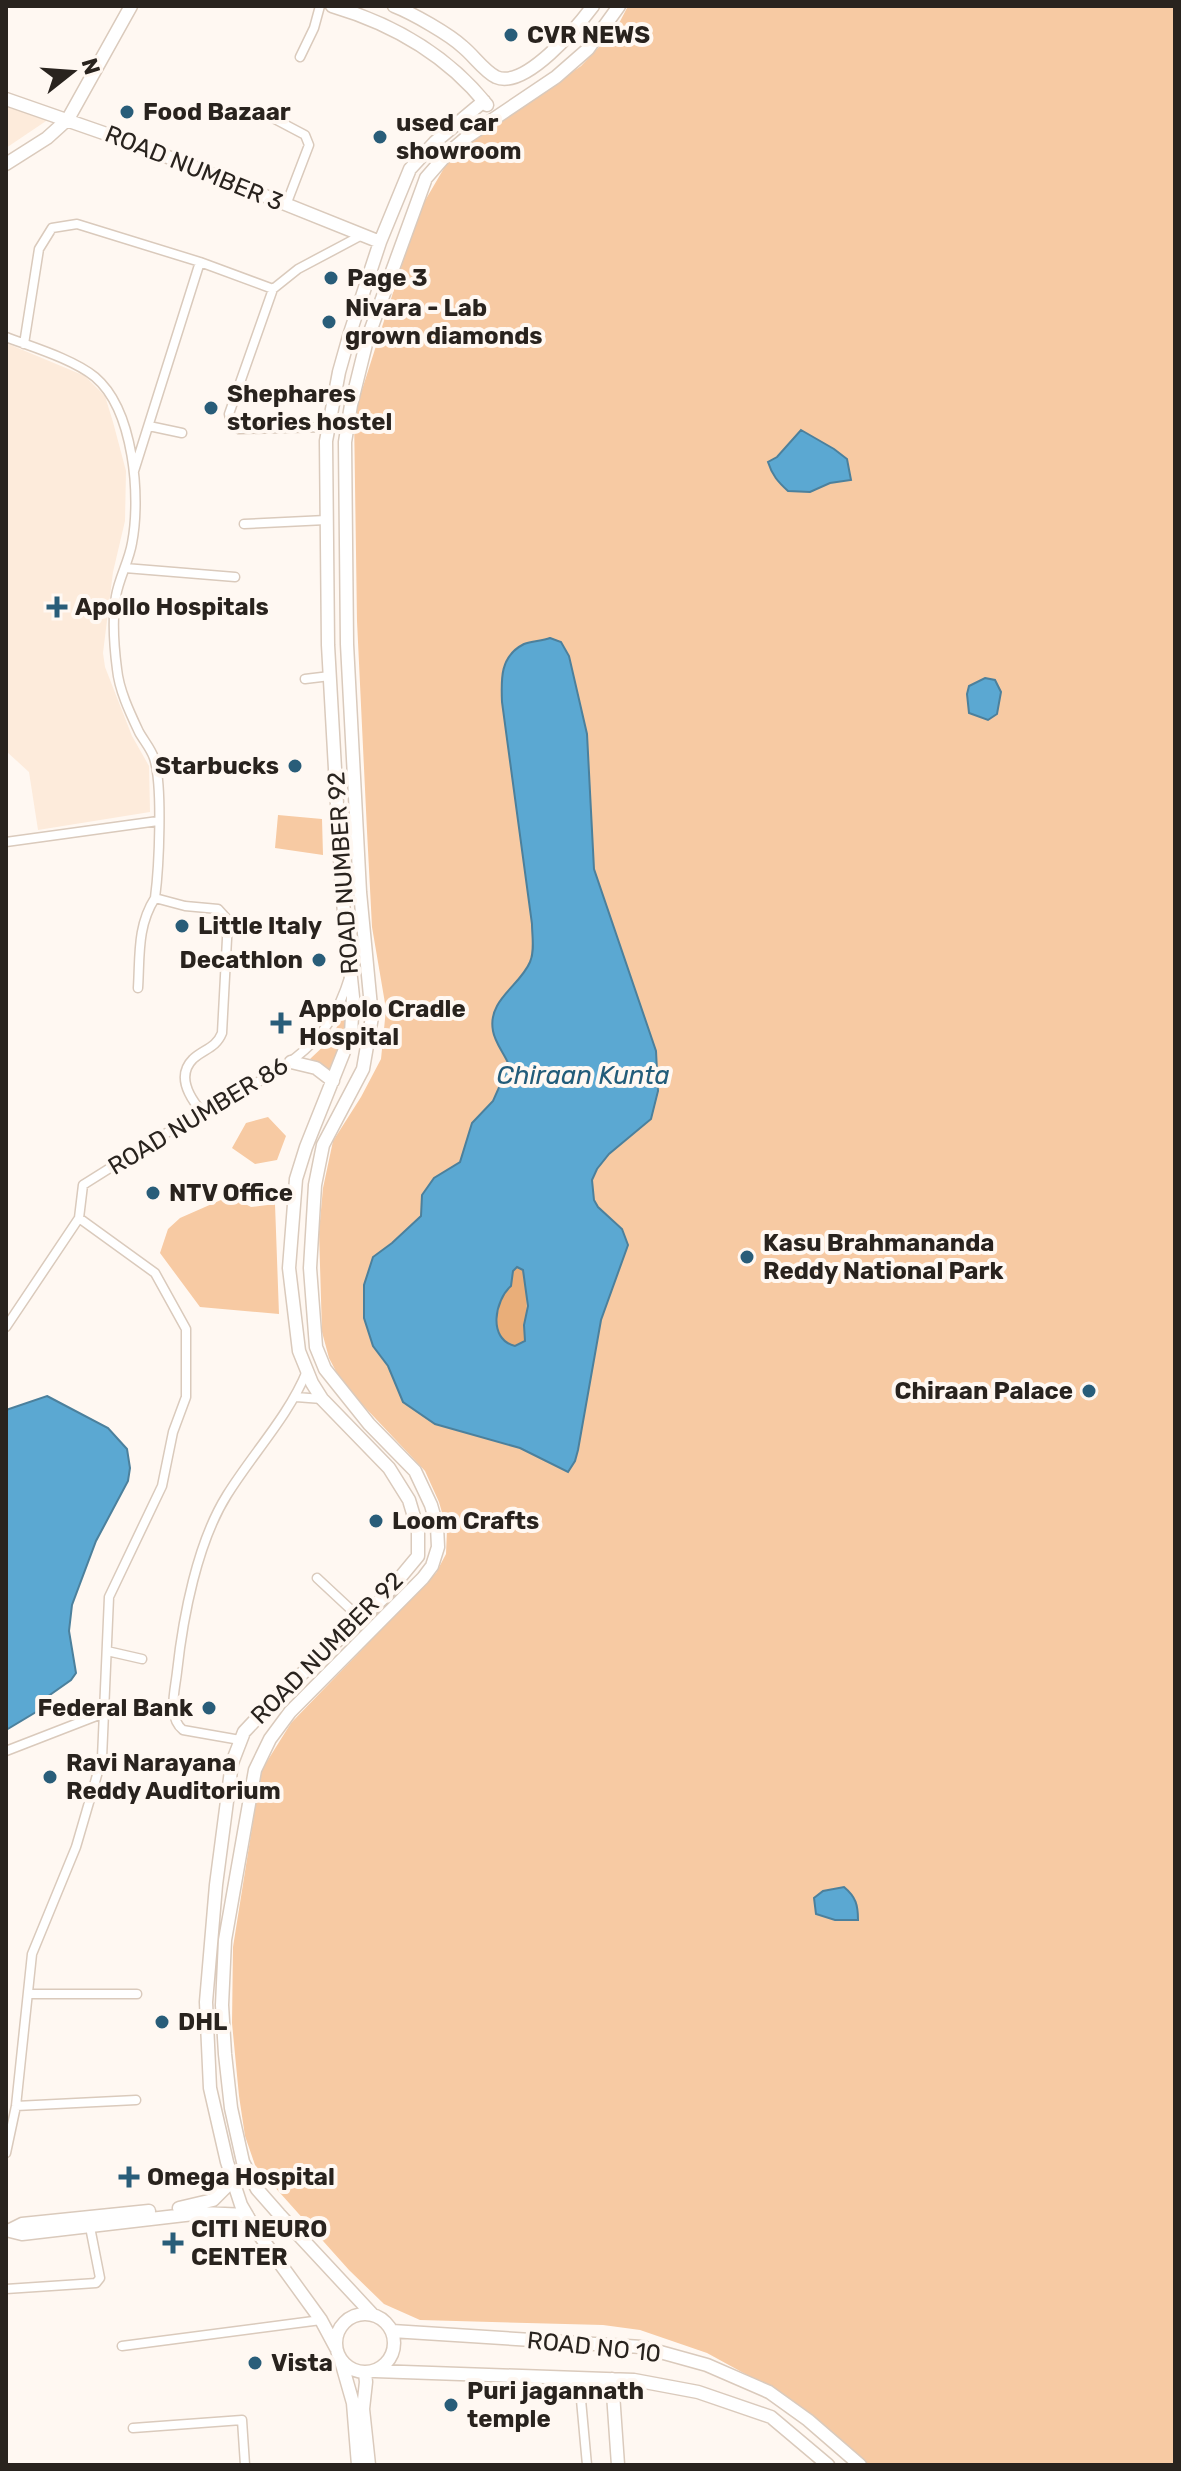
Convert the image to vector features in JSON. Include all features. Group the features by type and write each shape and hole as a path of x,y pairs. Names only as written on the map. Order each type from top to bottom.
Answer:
{"main road":[{"path":"6,164 47,138 68,119 131,6"},
{"path":"332,6 381,23 440,58 479,105 488,122"},
{"path":"394,6 461,45 498,78 521,74 573,33 593,6"},
{"name":"ROAD NUMBER 92","path":"373,2315 257,2189 243,2162 228,2086 222,2005 225,1940 255,1770 270,1739 290,1712 423,1578 432,1566 438,1547 437,1526 431,1505 415,1471 334,1383 316,1347 310,1268 315,1185 323,1145 363,1069 372,1017 360,892 347,648 345,442 357,376 381,298 426,178 447,154 488,122 556,77 588,49 619,6"},
{"name":"ROAD NUMBER 3","path":"6,99 68,119 380,242"},
{"name":"ROAD NUMBER 92","path":"336,2348 321,2320 247,2215 233,2180 210,2088 206,2002 216,1885 232,1763 240,1740 250,1723 384,1597 418,1556 418,1530 409,1500 389,1468 322,1399 307,1371 299,1351 289,1248 296,1179 351,1034 353,997 342,893 328,651 328,427 343,359 380,242 410,169 435,142 479,105"},
{"path":"328,651 347,648"},
{"path":"291,1062 316,1068 333,1081"},
{"path":"216,1885 233,1888"},
{"path":"210,2088 228,2086"},
{"path":"8,2230 22,2224 205,2203 220,2195 233,2180"},
{"path":"8,2230 22,2234 202,2213 247,2215"},
{"path":"341,2361 352,2370 370,2372 384,2366 394,2350 392,2331 381,2318 364,2314 346,2321 336,2338 336,2348 353,2403 358,2465"},
{"name":"ROAD NO 10","path":"392,2331 642,2347 707,2365 769,2392 808,2420 860,2465"},
{"path":"369,2465 363,2409 370,2372"},
{"name":"ROAD NO 10","path":"370,2372 634,2380 698,2392 771,2417 828,2465"},
{"path":"612,2379 618,2465"}],"street":[{"path":"300,57 314,28 320,6"},
{"path":"269,116 305,135 309,145 286,205"},
{"path":"24,344 39,249 52,228 77,224 200,262 273,289"},
{"path":"328,427 239,429 231,424 229,414 273,289 298,269 362,235"},
{"path":"133,475 200,262"},
{"path":"6,337 80,368 95,377 108,391 120,415 133,475 134,530 116,595 117,672 126,702 153,757 158,778 155,898 144,914 138,988"},
{"path":"149,426 182,433"},
{"path":"244,524 326,520"},
{"path":"125,568 235,577"},
{"path":"305,679 330,676"},
{"path":"6,842 158,821"},
{"path":"155,898 185,906 218,909 228,920 222,1033 214,1047 194,1059 185,1073 185,1084 191,1099 202,1112"},
{"name":"ROAD NUMBER 86","path":"79,1218 83,1185 291,1062 315,1040 328,1021 343,998 350,973"},
{"path":"6,1327 79,1218 155,1273 186,1329 186,1397 173,1432 162,1486 109,1597 102,1758 76,1847 32,1954 16,2106 6,2153"},
{"path":"240,1740 183,1730 177,1725 173,1712 180,1648 201,1558 221,1507 296,1397 307,1371"},
{"path":"296,1397 322,1399"},
{"path":"317,1578 361,1619"},
{"path":"107,1651 142,1659"},
{"path":"6,1751 104,1713"},
{"path":"28,1994 137,1994"},
{"path":"16,2106 136,2100"},
{"path":"6,2289 96,2283 100,2278 90,2227"},
{"path":"122,2346 321,2320"},
{"path":"579,2378 587,2465"},
{"path":"133,2428 242,2420 245,2465"}],"shaded area":[{"name":"Kasu Brahmananda Reddy National Park","path":"628,6 1175,6 1175,2465 865,2465 780,2393 707,2353 640,2330 603,2325 420,2320 384,2304 349,2270 255,2165 245,2136 232,2023 233,1947 261,1771 291,1723 436,1573 446,1554 447,1530 425,1471 342,1383 329,1358 322,1332 319,1232 323,1188 333,1141 381,1059 386,1009 372,927 357,621 354,415 419,211 447,163 467,145 581,66 616,29"},
{"path":"6,107 49,119 6,148"},
{"name":"Apollo Hospitals","path":"6,343 85,376 105,396 113,422 126,471 125,521 113,572 103,653 105,667 132,736 149,766 150,812 38,830 29,772 6,751"},
{"path":"278,815 322,819 323,855 275,848"},
{"path":"347,1010 340,1050 330,1070 310,1059 328,1042"},
{"path":"268,1117 286,1136 277,1160 255,1164 232,1148 246,1123"},
{"path":"230,1196 251,1207 275,1204 279,1314 200,1307 160,1253 168,1229 180,1218"},
{"path":"517,1267 523,1270 527,1315 525,1342 515,1346 501,1336 496,1320 500,1302 510,1288 513,1270"}],"water":[{"path":"801,430 847,459 851,480 830,483 810,492 788,491 781,484 768,462 777,457"},
{"name":"Chiraan Kunta","path":"550,638 561,642 569,656 587,734 594,869 656,1051 658,1091 651,1119 609,1154 592,1180 594,1200 622,1229 628,1245 601,1320 578,1450 568,1472 520,1448 435,1424 403,1402 388,1366 373,1346 364,1318 364,1285 373,1257 421,1216 422,1195 434,1178 460,1162 472,1123 493,1101 509,1065 494,1035 492,1020 499,1002 530,962 533,943 502,702 502,677 506,662 516,649","holes":["517,1267 523,1270 528,1306 525,1341 515,1346 500,1336 496,1319 501,1300 511,1286 513,1271"]},
{"path":"985,678 995,680 1001,692 997,714 988,720 969,713 967,694 969,686"},
{"path":"47,1396 108,1428 127,1449 130,1468 128,1481 96,1541 72,1605 69,1631 76,1673 47,1697 36,1712 6,1730 6,1410"},
{"path":"844,1887 856,1902 858,1920 835,1920 816,1914 814,1898 823,1891"}],"place":[{"name":"CVR NEWS","path":"511,35"},
{"name":"Food Bazaar","path":"127,112"},
{"name":"used car showroom","path":"380,137"},
{"name":"Page 3","path":"331,278"},
{"name":"Nivara - Lab grown diamonds","path":"329,322"},
{"name":"Shephares stories hostel","path":"211,408"},
{"name":"Apollo Hospitals","path":"57,607"},
{"name":"Starbucks","path":"295,766"},
{"name":"Little Italy","path":"182,926"},
{"name":"Decathlon","path":"319,960"},
{"name":"Appolo Cradle Hospital","path":"281,1023"},
{"name":"NTV Office","path":"153,1193"},
{"name":"Kasu Brahmananda Reddy National Park","path":"747,1257"},
{"name":"Chiraan Palace","path":"1089,1391"},
{"name":"Loom Crafts","path":"376,1521"},
{"name":"Federal Bank","path":"209,1708"},
{"name":"Ravi Narayana Reddy Auditorium","path":"50,1777"},
{"name":"DHL","path":"162,2022"},
{"name":"Omega Hospital","path":"129,2177"},
{"name":"CITI NEURO CENTER","path":"173,2243"},
{"name":"Vista","path":"255,2363"},
{"name":"Puri jagannath temple","path":"451,2405"}]}
